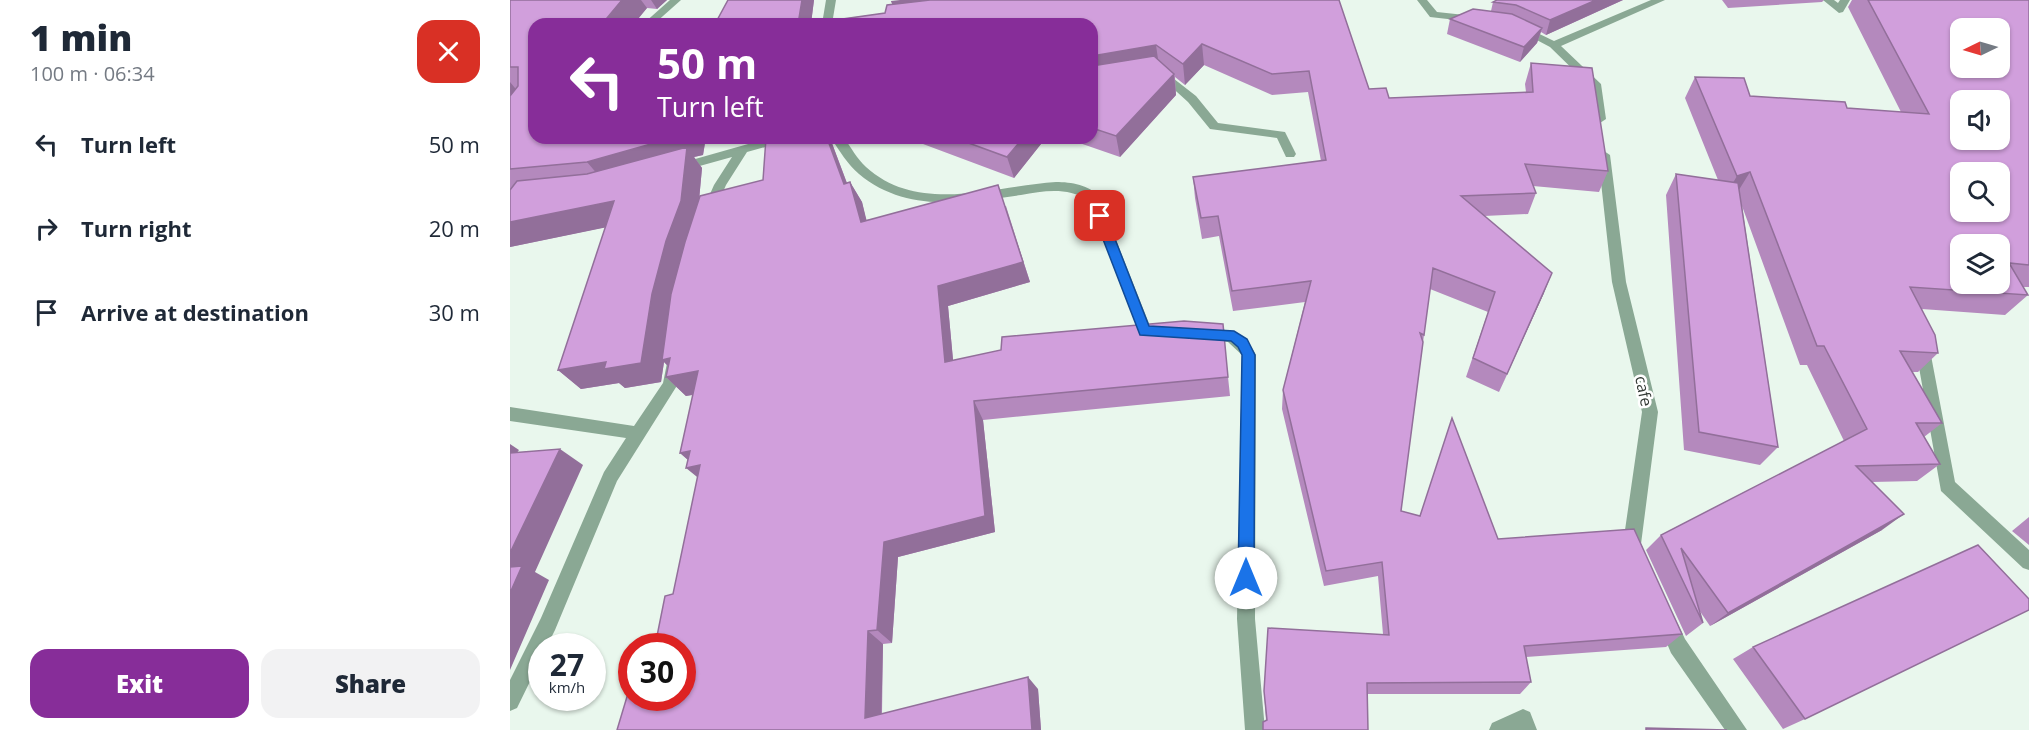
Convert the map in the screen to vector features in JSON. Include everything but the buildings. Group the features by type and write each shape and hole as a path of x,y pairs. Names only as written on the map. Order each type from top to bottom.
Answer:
{"street":[{"path":"655,18 676,0"},
{"path":"828,18 831,0"},
{"path":"1422,0 1434,15 1490,21"},
{"path":"1554,45 1660,0"},
{"path":"1828,0 1839,10 1845,0"},
{"name":"cafe","path":"1511,24 1554,45 1595,84 1618,282 1650,412 1632,544 1642,564"},
{"path":"1148,73 1159,71 1192,99 1214,126 1281,135 1290,154"},
{"path":"662,172 762,144"},
{"path":"842,144 863,171 885,185 920,197 958,199 1060,185 1080,188 1093,197 1144,331 1167,332"},
{"path":"704,228 720,185 741,150"},
{"path":"1189,333 1234,336 1243,343 1249,355 1246,619 1255,730"},
{"path":"1921,338 1947,486 2029,562"},
{"path":"510,701 548,624 610,477 670,384 675,349"},
{"path":"510,414 638,433"},
{"path":"1660,605 1678,646 1737,730"},
{"path":"1499,730 1523,719 1527,730"}],"route":[{"path":"1100,216 1144,331 1234,336 1243,343 1249,355 1246,578"}]}
